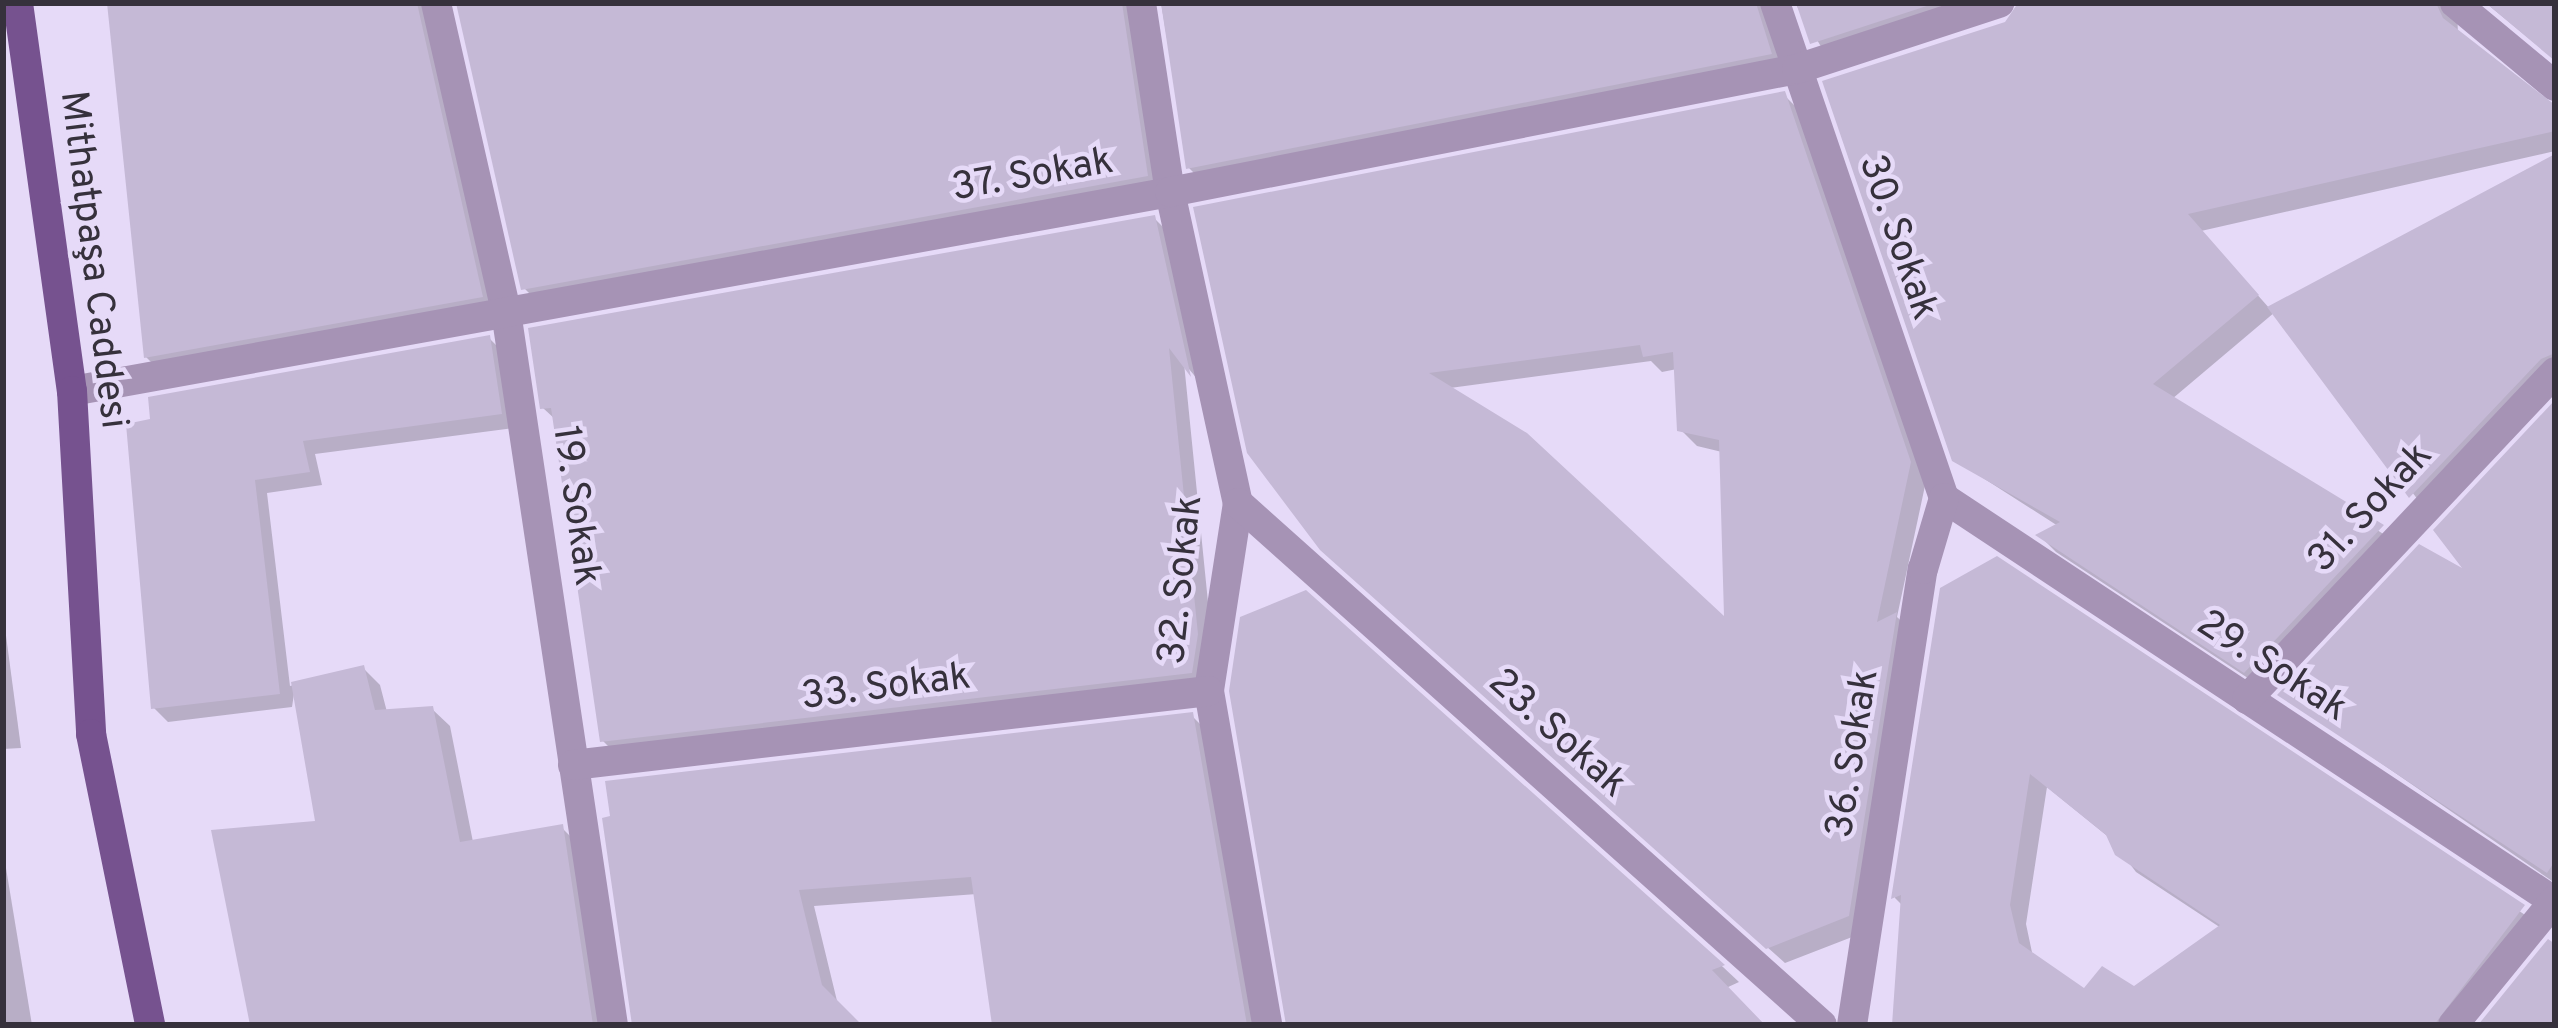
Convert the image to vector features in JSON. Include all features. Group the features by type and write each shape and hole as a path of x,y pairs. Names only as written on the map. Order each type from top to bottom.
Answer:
{"main road":[{"name":"Mithatpaşa Caddesi","path":"18,3 72,391 91,734 150,1025"}],"street":[{"name":"19. Sokak","path":"436,3 506,312 613,1025"},
{"name":"32. Sokak","path":"1141,3 1170,192 1238,503 1209,691 1267,1025"},
{"name":"30. Sokak","path":"1775,3 1944,498"},
{"name":"37. Sokak","path":"72,391 1170,192 1797,69 1999,3"},
{"path":"2455,3 2555,86"},
{"name":"31. Sokak","path":"2247,698 2555,372"},
{"name":"29. Sokak","path":"1944,498 2555,901"},
{"name":"36. Sokak","path":"1852,1025 1923,569 1944,498"},
{"name":"23. Sokak","path":"1238,503 1822,1025"},
{"name":"33. Sokak","path":"573,766 1209,691"},
{"path":"2453,1025 2555,901"}],"building":[{"path":"107,3 417,3 483,297 144,358"},
{"path":"456,3 1122,3 1148,176 521,290"},
{"path":"1161,3 1756,3 1772,54 1186,169"},
{"path":"1796,3 1936,3 1810,44"},
{"path":"2018,3 2436,3 2443,18 2555,105 2555,131 2188,214 2259,295 2153,384 2384,525 2244,673 2035,535 2060,522 1952,461 1822,81 2005,22"},
{"path":"2486,3 2555,3 2555,61"},
{"path":"1785,91 1911,462 1877,622 1897,612 1849,916 1766,949 1320,550 1247,453 1193,207","holes":["1640,345 1643,357 1673,352 1677,431 1719,440 1724,616 1527,433 1429,373"]},
{"path":"2555,154 2555,353 2541,359 2409,498 2267,307"},
{"path":"1155,215 1191,377 1169,348 1198,634 1192,673 600,742 551,408 540,409 528,328"},
{"path":"490,335 502,414 303,441 310,472 255,480 280,694 151,709 126,424 150,419 148,397"},
{"path":"2555,400 2555,861 2547,873 2277,695 2419,544 2462,568 2433,530"},
{"path":"1997,556 2525,905 2434,1025 1892,1025 1901,895 1891,899 1940,588","holes":["2030,774 2106,835 2115,855 2220,925 2134,986 2102,966 2084,988 2019,943 2010,905"]},
{"path":"1306,590 1725,965 1712,970 1765,1025 1286,1025 1229,691 1240,617"},
{"path":"364,665 375,710 433,706 460,842 563,824 593,1025 250,1025 211,830 315,821 291,682"},
{"path":"1193,712 1247,1025 992,1025 971,877 799,890 822,985 862,1025 632,1025 602,818 610,816 605,781"},
{"path":"2548,939 2555,944 2555,1025 2478,1025"}]}
